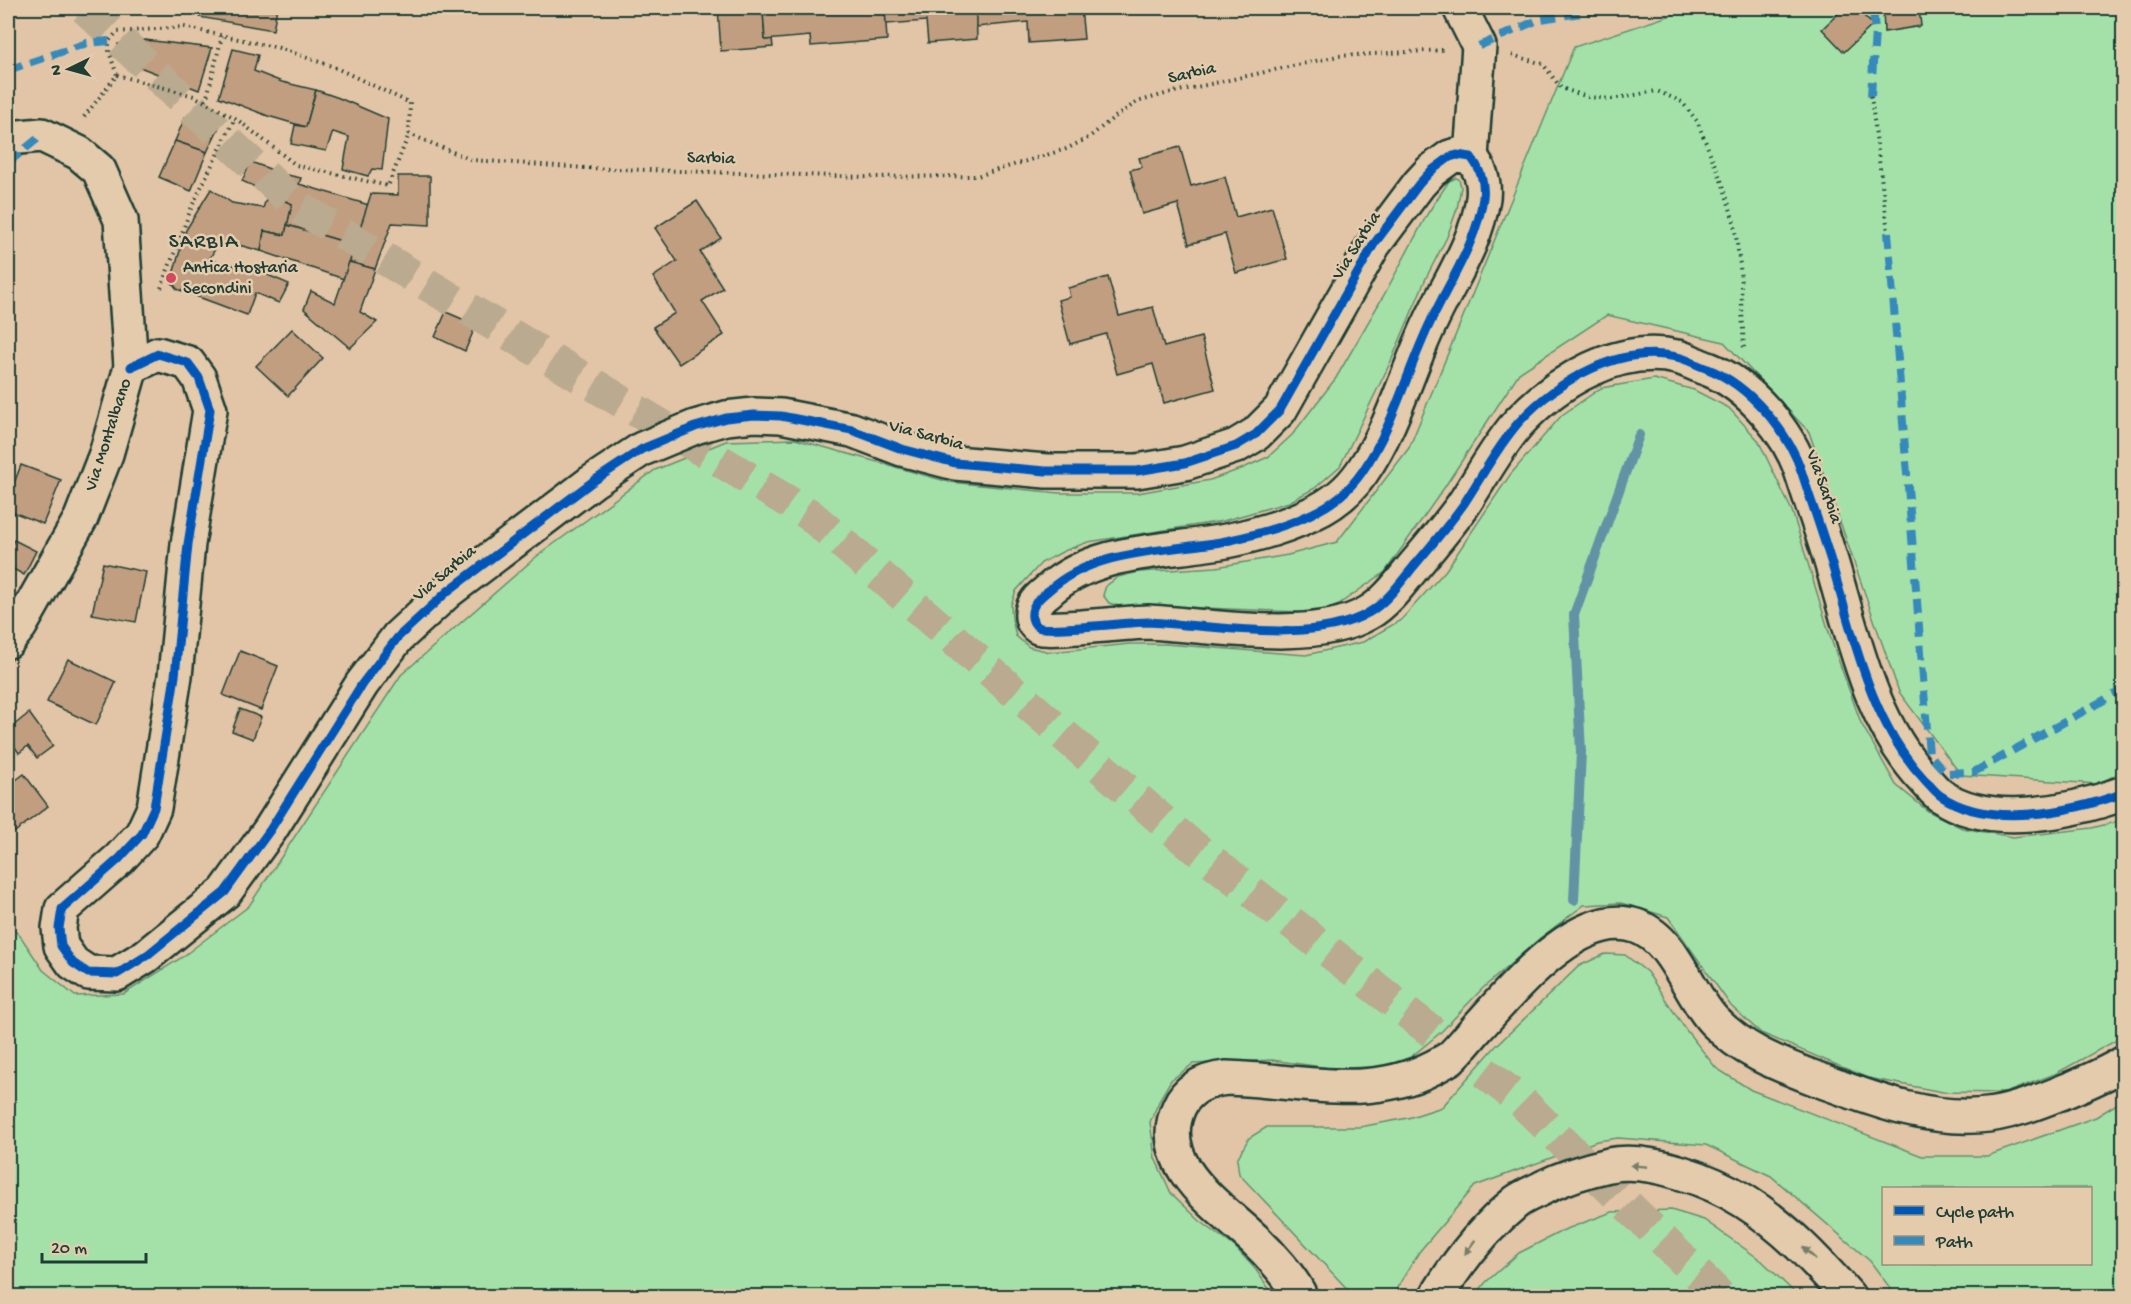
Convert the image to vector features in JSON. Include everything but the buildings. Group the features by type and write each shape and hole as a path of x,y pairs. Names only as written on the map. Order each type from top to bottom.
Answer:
{"main road":[{"path":"1460,8 1479,46 1471,157"},
{"path":"8,138 42,135"},
{"name":"Via Montalbano","path":"8,641 20,626 81,518 106,454 131,367 121,220 99,170 80,153 42,135"},
{"name":"Via Sarbia","path":"131,367 158,354 188,363 199,378 210,410 188,544 175,676 154,808 142,834 119,859 62,909 59,928 61,946 73,963 88,973 117,974 146,956 225,892 270,830 362,684 398,637 448,591 488,560 592,482 642,449 694,427 726,418 754,415 781,416 852,430 902,449 955,463 1046,471 1137,471 1185,463 1236,446 1256,434 1280,410 1374,244 1419,184 1443,161 1457,155 1471,157 1479,168 1483,186 1479,219 1465,253 1428,325 1388,424 1363,471 1347,490 1328,506 1282,526 1236,539 1092,563 1062,578 1040,598 1031,610 1032,621 1037,626 1046,629 1139,622 1285,631 1323,628 1348,622 1368,613 1409,572 1462,506 1519,422 1556,389 1599,365 1624,357 1676,357 1719,374 1745,392 1776,423 1799,463 1860,658 1884,720 1907,761 1941,796 1974,811 2007,816 2096,803 2124,793"},
{"path":"1300,1296 1255,1240 1224,1215 1188,1175 1177,1153 1172,1136 1174,1118 1181,1101 1195,1087 1227,1078 1358,1088 1415,1076 1449,1058 1538,964 1561,945 1582,932 1602,925 1636,926 1651,934 1674,958 1713,1020 1736,1041 1764,1059 1896,1107 1963,1116 1990,1115 2032,1104 2087,1082 2124,1063"},
{"path":"1437,1296 1474,1242 1518,1201 1561,1179 1611,1165 1640,1165 1710,1182 1744,1201 1779,1227 1815,1259 1848,1296"}],"path":[{"path":"184,27 279,48 334,66 410,103 409,134 388,186 296,165 235,118 206,102 194,96 117,75 109,52 109,41 117,32 184,27"},
{"path":"206,102 222,36"},
{"path":"1479,46 1543,64 1561,88 1588,98 1612,99 1657,92 1682,102 1697,121 1723,185 1734,222 1740,265 1745,392"},
{"path":"42,135 84,117 117,75"},
{"path":"1871,96 1888,232"},
{"path":"160,292 192,206 235,118"}],"green space":[{"path":"1693,8 2123,8 2123,771 2098,784 1961,775 1899,692 1809,432 1724,342 1607,315 1519,373 1444,488 1385,572 1326,613 1122,607 1109,603 1103,595 1106,586 1118,577 1139,572 1216,567 1288,555 1337,542 1409,448 1574,47"},
{"path":"1459,179 1461,187 1457,209 1447,237 1340,466 1315,488 1289,502 1223,521 1088,542 1041,563 1016,591 1011,605 1016,636 1029,647 1050,652 1130,644 1165,644 1306,655 1363,642 1401,620 1446,570 1510,475 1562,415 1601,388 1654,379 1694,390 1729,408 1758,440 1792,511 1832,642 1861,723 1896,785 1928,811 1962,828 2013,837 2092,828 2123,820 2124,1033 2115,1041 2055,1074 2005,1093 1943,1092 1868,1078 1761,1033 1731,1006 1668,917 1621,903 1584,905 1540,938 1483,988 1441,1032 1411,1057 1381,1067 1329,1068 1272,1060 1193,1064 1171,1080 1150,1122 1155,1158 1171,1193 1200,1221 1235,1247 1256,1270 1274,1296 8,1296 8,924 21,937 43,970 75,996 124,994 181,958 249,906 401,675 536,557 655,470 726,441 795,439 949,482 1059,493 1138,493 1210,480 1268,457 1292,435 1336,378 1428,213 1449,181"},
{"path":"1605,954 1625,955 1647,972 1686,1030 1716,1068 1751,1090 1922,1156 1987,1156 2096,1117 2123,1100 2123,1296 1896,1296 1870,1261 1771,1176 1706,1145 1618,1138 1597,1141 1475,1186 1419,1252 1392,1296 1354,1296 1239,1174 1237,1159 1249,1138 1267,1127 1360,1127 1408,1118 1442,1107 1496,1046 1579,966"},
{"path":"1671,1210 1704,1220 1762,1261 1798,1296 1475,1296 1486,1282 1519,1253 1564,1230 1612,1212"}],"waterway":[{"path":"1574,900 1581,752 1574,615 1639,435"}],"tunnel":[{"path":"85,8 297,206 810,515 1185,840 1520,1100 1720,1296"}],"marked path":[{"path":"1479,46 1540,19 1616,8"},
{"path":"1871,96 1875,31 1873,8"},
{"path":"8,70 87,43 109,41"},
{"path":"8,163 42,135"},
{"path":"1888,232 1929,754 1946,773 1974,772 2124,689"}],"cycle path":[{"path":"131,367 158,354 188,363 199,378 210,410 188,544 175,676 154,808 142,834 119,859 62,909 59,928 61,946 73,963 88,973 117,974 146,956 225,892 270,830 362,684 398,637 448,591 592,482 642,449 695,427 726,418 754,415 781,416 852,430 902,449 955,463 1046,471 1137,471 1185,463 1236,446 1256,434 1280,410 1374,244 1431,171 1450,157 1457,155 1471,157 1483,181 1483,198 1475,230 1422,340 1383,436 1362,472 1351,485 1339,497 1318,510 1270,530 1226,541 1133,554 1087,567 1067,577 1037,600 1032,613 1033,620 1038,627 1056,628 1148,622 1261,631 1291,631 1346,623 1375,609 1393,592 1457,513 1511,432 1534,407 1570,380 1612,361 1655,354 1677,357 1723,376 1738,386 1766,412 1788,442 1802,473 1830,558 1855,646 1876,704 1906,757 1937,793 1961,806 2006,815 2056,811 2124,793"}],"place":[{"name":"Antica Hostaria Secondini","path":"171,278"}],"district":[{"name":"SARBIA","path":"204,243"}]}
